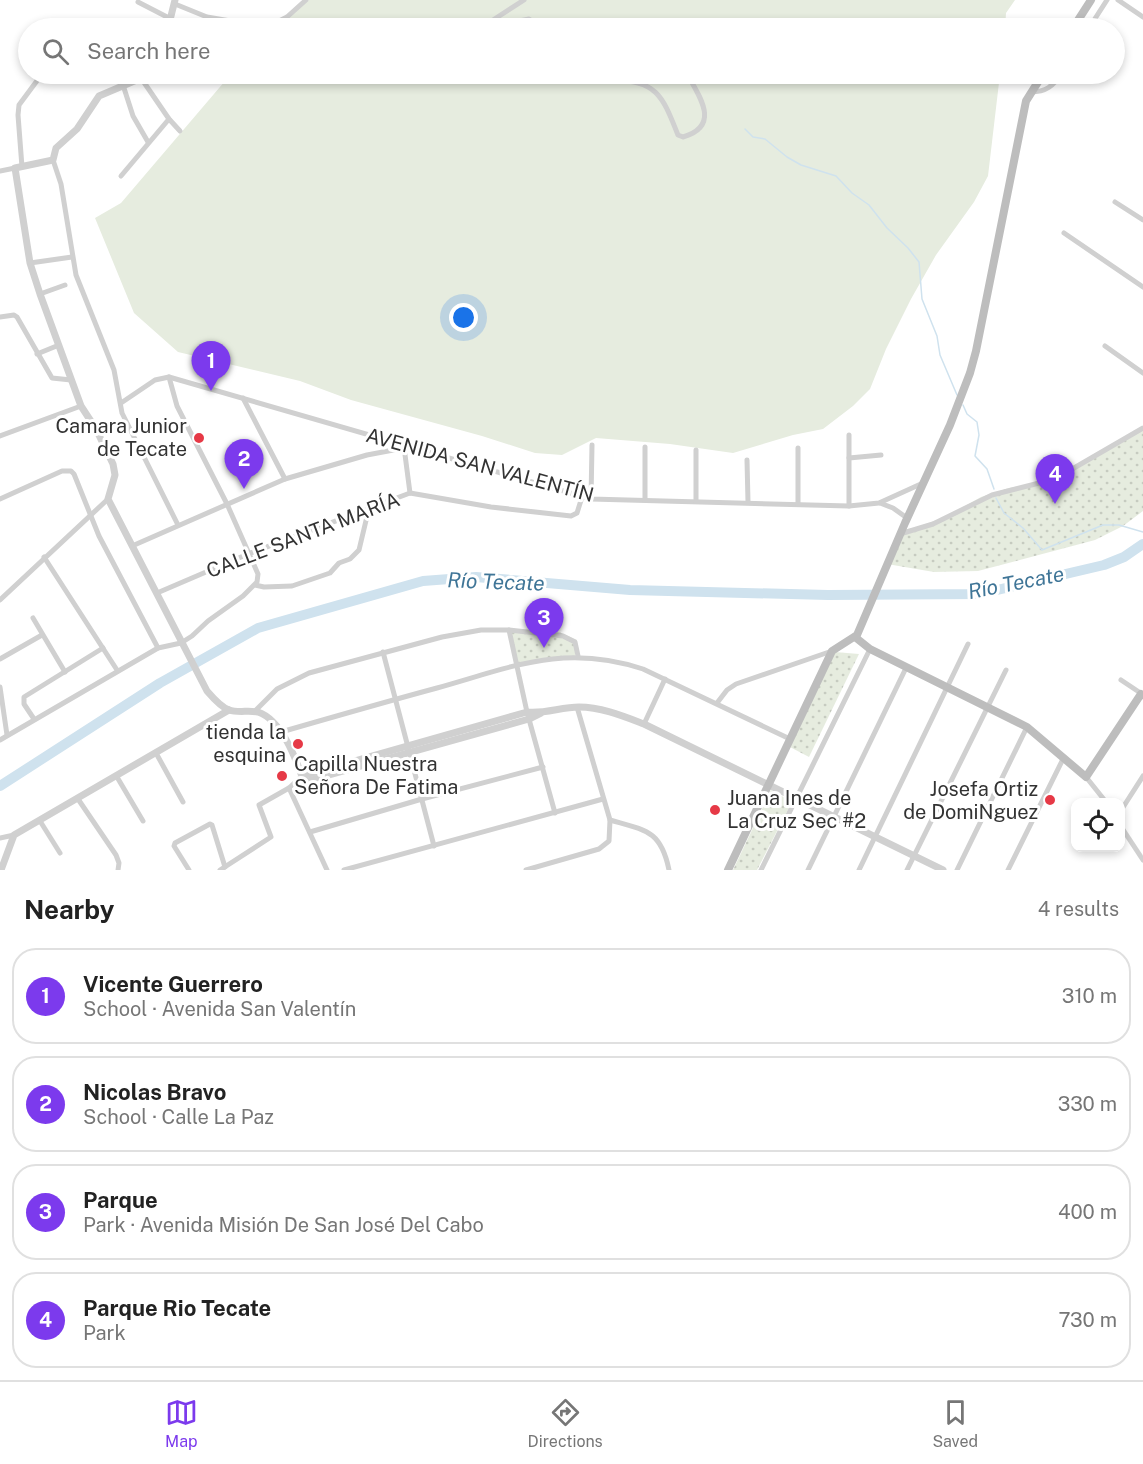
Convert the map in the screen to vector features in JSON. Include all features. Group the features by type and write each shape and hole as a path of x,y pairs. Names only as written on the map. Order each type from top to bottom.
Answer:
{"main road":[{"path":"1079,18 1091,0"},
{"path":"728,870 832,651 855,637 950,425 970,373 1023,114 1026,101 1036,84"},
{"path":"855,637 870,649 906,668 1027,727 1086,777 1142,694"}],"street":[{"path":"285,18 306,0"},
{"path":"496,18 524,0"},
{"path":"1095,18 1107,0"},
{"path":"1118,0 1143,17"},
{"path":"171,18 175,2 207,16 218,18"},
{"path":"138,3 169,18"},
{"path":"0,600 108,500 115,475 113,464 96,429 81,406 30,263 19,168 18,115 19,105 35,84"},
{"path":"149,84 169,119 180,131"},
{"path":"645,84 662,98 678,135 683,137 701,128 706,116 692,84"},
{"path":"1031,92 1043,92 1052,84"},
{"path":"148,142 133,116 123,85 95,100 77,129 56,148 53,160 61,184 76,275 114,370 126,423 178,525"},
{"path":"121,176 169,119"},
{"path":"0,171 53,160"},
{"path":"1115,202 1143,220"},
{"path":"1064,234 1143,288"},
{"path":"30,263 72,257"},
{"path":"40,294 64,285"},
{"path":"0,317 14,315 17,317 52,378 71,380"},
{"path":"37,354 59,345"},
{"path":"1105,346 1143,373"},
{"path":"0,740 158,648 181,643 257,582 258,574 227,504 177,406 169,377 155,381 121,404"},
{"name":"AVENIDA SAN VALENTÍN","path":"169,377 404,447 591,499 849,506 879,503 923,483"},
{"path":"243,398 285,479"},
{"path":"0,436 81,406"},
{"path":"900,534 933,524 992,495 1055,478 1143,428"},
{"path":"849,435 849,506"},
{"path":"591,499 592,445"},
{"path":"132,546 285,479 367,455 404,447 410,493"},
{"path":"645,447 645,500"},
{"path":"798,448 798,504"},
{"path":"696,450 696,501"},
{"path":"849,458 881,455"},
{"path":"747,460 748,502"},
{"path":"0,500 62,471 70,471 76,476 99,536 158,648"},
{"name":"CALLE SANTA MARÍA","path":"157,593 248,554 410,493 491,507 571,516 577,513 582,497"},
{"path":"108,500 207,691 229,710"},
{"path":"879,503 893,508 907,518"},
{"path":"255,585 292,586 330,573 339,563 350,559 359,550 369,508"},
{"path":"44,557 117,670"},
{"path":"33,618 65,672"},
{"path":"509,630 528,716 555,813"},
{"path":"255,711 278,689 309,673 461,633 509,630 570,638 578,648 578,656"},
{"path":"0,659 42,635"},
{"path":"859,870 968,645"},
{"path":"34,719 24,704 24,697 103,648"},
{"path":"761,870 870,649"},
{"path":"717,704 727,690 736,684 832,651"},
{"path":"383,652 434,846"},
{"path":"281,732 516,666 552,658 578,656 622,662 665,679 790,739"},
{"path":"808,870 906,668"},
{"path":"907,870 1006,670"},
{"path":"644,724 665,679"},
{"path":"1121,680 1142,694"},
{"path":"0,687 7,735"},
{"path":"526,870 599,849 609,841 610,820 577,707"},
{"path":"189,870 174,846 177,841 212,825 222,869 271,837 259,805 301,780 528,716 577,707 599,710 644,724 943,870"},
{"path":"0,838 14,835 40,821 229,710 255,711 269,718 281,732 301,780"},
{"path":"957,870 1027,727"},
{"path":"156,753 183,802"},
{"path":"1008,870 1064,757"},
{"path":"310,832 543,767"},
{"path":"1125,804 1143,776"},
{"path":"117,777 143,821"},
{"path":"1086,777 1103,798"},
{"path":"289,788 327,870"},
{"path":"78,799 116,855 119,863 118,870"},
{"path":"344,870 603,799"},
{"path":"610,820 639,828 652,835 663,846 669,870"},
{"path":"40,821 60,853"},
{"path":"1125,832 1142,857"},
{"path":"1,870 14,835"}],"shaded area":[{"path":"309,0 1015,0 1006,13 1006,18 287,18"},
{"path":"222,84 999,84 988,176 974,202 936,255 911,299 886,349 870,389 853,406 823,429 793,435 733,453 670,444 596,438 562,455 535,453 351,400 300,381 178,352 134,313 95,218 121,203"},
{"path":"1143,429 1143,511 1123,526 1095,540 978,571 934,572 887,564 902,530 919,527 949,515 981,497 1009,488 1041,482 1066,473"},
{"path":"508,630 559,632 577,640 575,656 516,665"},
{"path":"835,652 859,654 809,757 790,747"},
{"path":"771,790 792,802 757,870 733,870"}],"waterway":[{"path":"745,129 753,137 765,139 801,165 836,176 852,193 869,205 887,228 908,248 919,262 922,299 937,336 940,355 957,395"},
{"path":"963,405 967,414 977,422 979,435 975,456 987,469 994,489"},
{"path":"996,498 1004,513 1023,528 1042,550 1103,525 1119,525 1143,532"},
{"name":"Río Tecate","path":"0,786 160,683 258,628 423,581 476,577 630,590 828,595 980,594 1104,565 1124,557 1143,544"}],"place":[{"name":"Vicente Guerrero","path":"211,391"},
{"name":"Camara Junior de Tecate","path":"199,438"},
{"name":"Nicolas Bravo","path":"244,489"},
{"name":"Parque Rio Tecate","path":"1055,504"},
{"name":"Parque","path":"544,648"},
{"name":"tienda la esquina","path":"298,744"},
{"name":"Capilla Nuestra Señora De Fatima","path":"282,776"},
{"name":"Josefa Ortiz de DomiNguez","path":"1050,800"},
{"name":"Juana Ines de La Cruz Sec #2","path":"715,810"}]}
